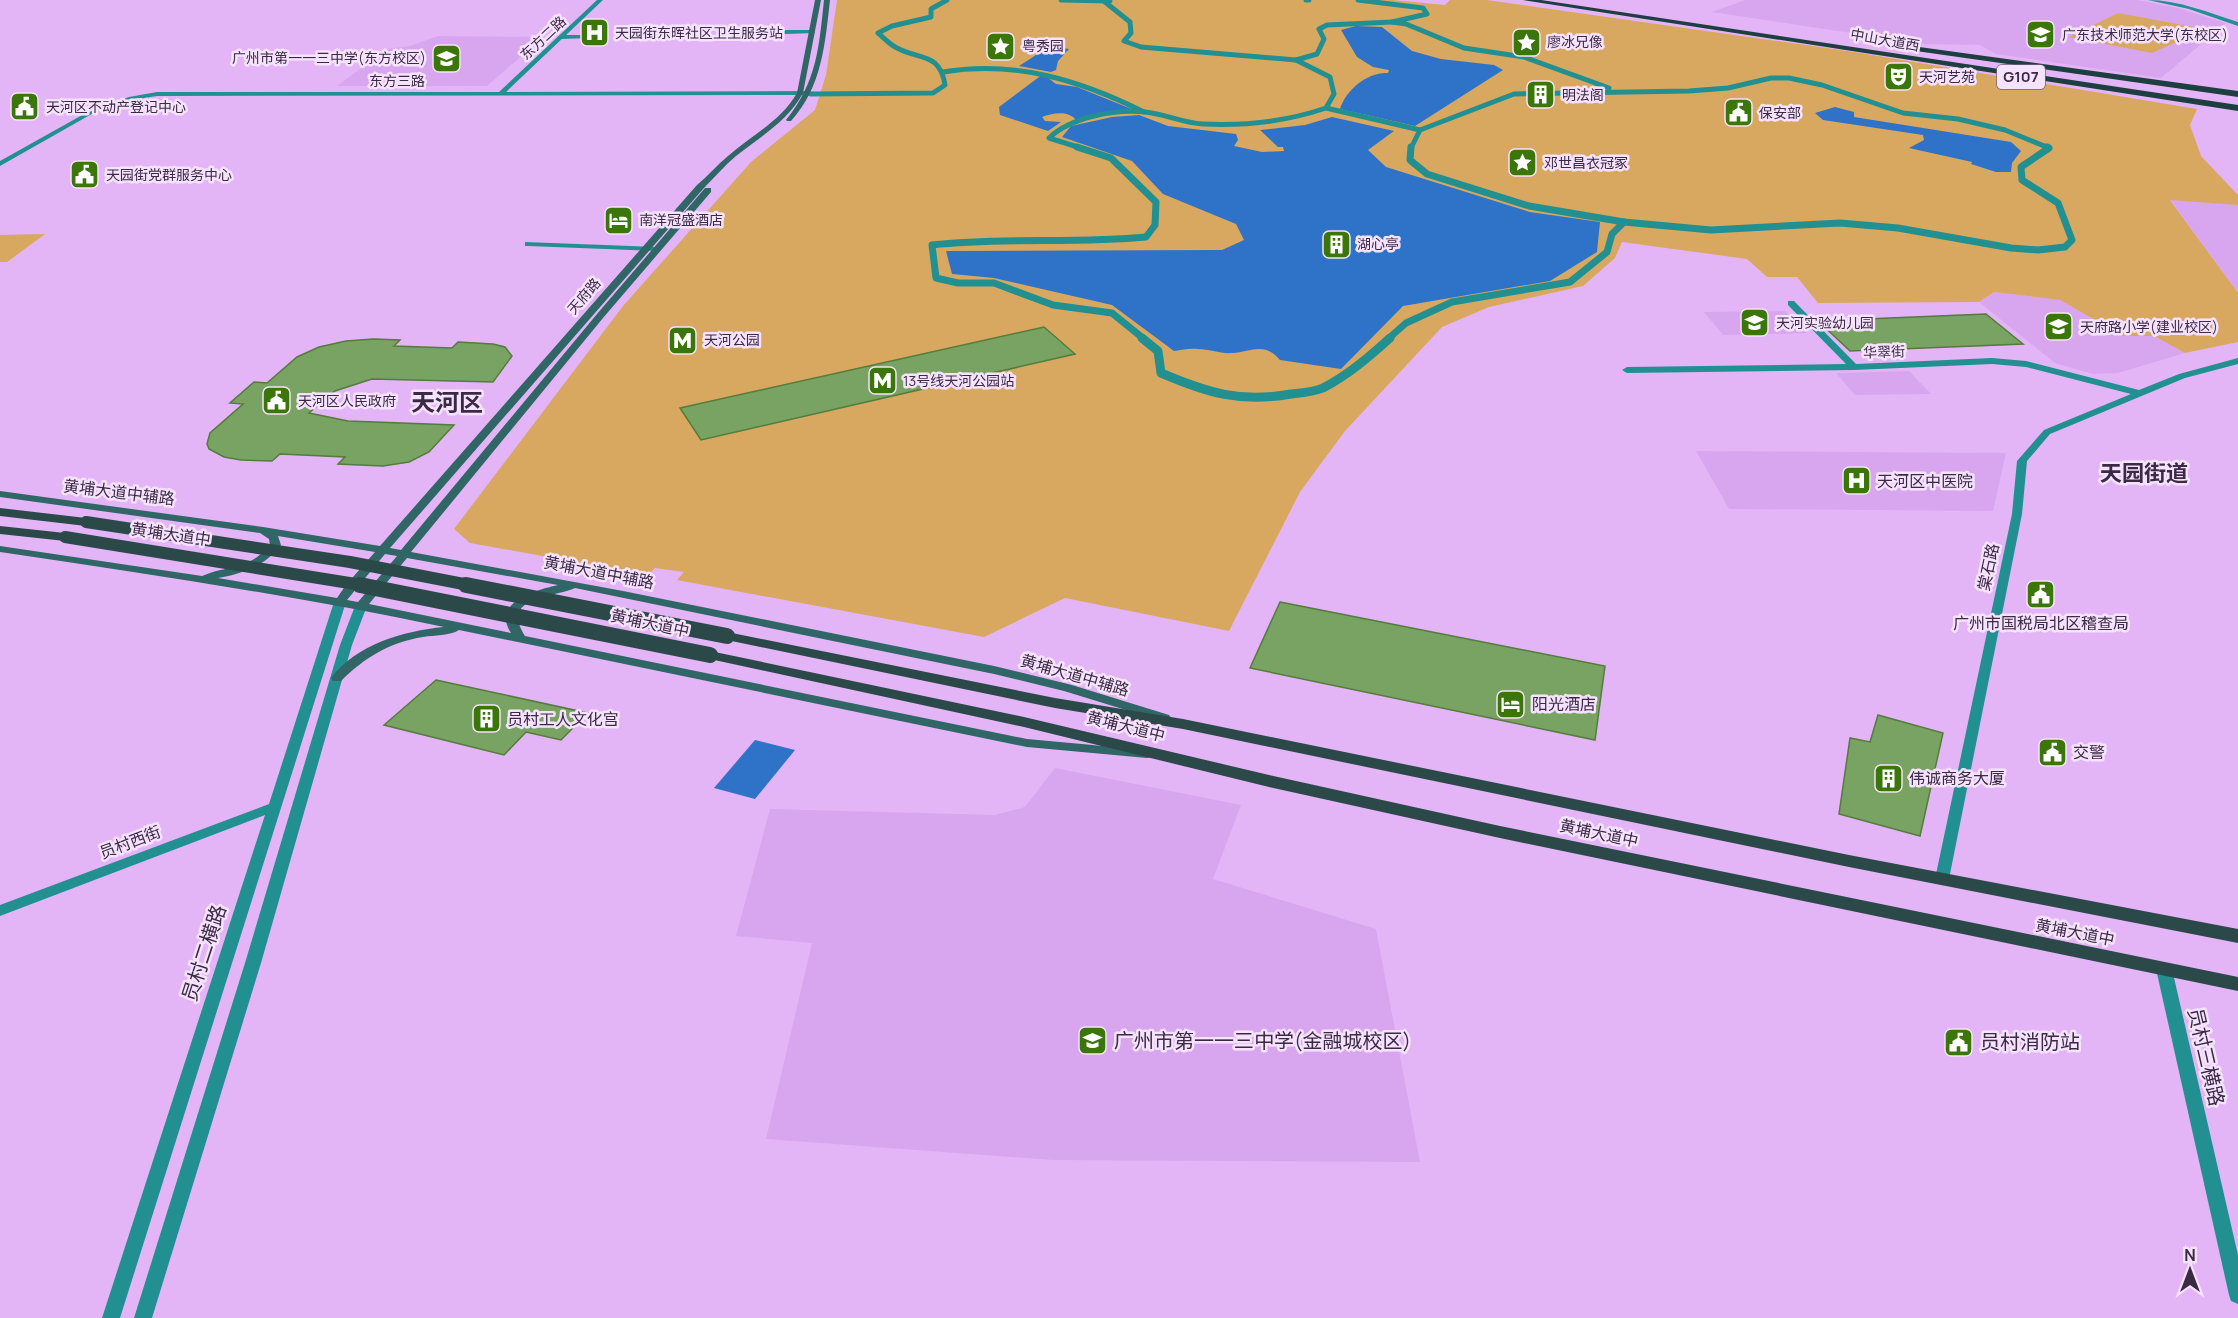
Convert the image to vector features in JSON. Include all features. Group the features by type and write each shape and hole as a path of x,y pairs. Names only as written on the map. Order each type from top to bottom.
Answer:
{"highway":[{"name":"中山大道西","path":"1527,0 2238,108"},
{"name":"中山大道西","path":"1575,0 2238,94"}],"main road":[{"name":"天府路","path":"340,602 383,548 709,177 780,119 800,93 818,0"},
{"name":"天府路","path":"361,606 657,249 725,172 792,118 810,94 827,0"},
{"name":"黄埔大道中辅路","path":"0,494 146,511 407,552 1004,672 1068,688 1183,724"},
{"name":"黄埔大道中","path":"0,512 86,522 350,562 1055,703 1183,724 1942,879 2238,936"},
{"path":"196,578 233,573 262,561 276,545 274,538 262,528"},
{"name":"黄埔大道中","path":"0,530 65,537 341,581 710,655 1024,722 1478,827 2238,984"},
{"path":"0,549 340,602 1017,741 1163,755"},
{"path":"521,639 512,628 509,619 521,603 543,591 580,586"},
{"path":"337,678 359,656 387,642 426,632 470,629"}],"street":[{"name":"东方二路","path":"501,93 600,0"},
{"path":"810,94 933,93 945,85 943,72 928,57 896,48 878,33 892,26 931,17 931,9 947,0"},
{"path":"1061,0 1105,2 1113,0"},
{"path":"1296,60 1317,54 1324,39 1319,29 1327,25 1392,22 1427,14 1427,11 1416,7 1358,0"},
{"path":"2151,0 2190,8 2238,24"},
{"path":"1105,2 1130,22 1131,33 1124,41 1141,47 1296,60 1330,76 1334,94 1326,108"},
{"path":"1392,22 1406,24 1464,48 1524,57 1615,90"},
{"path":"785,32 813,32"},
{"path":"561,37 590,37"},
{"path":"943,72 980,65 1044,72 1075,81 1145,112 1188,123 1257,124 1298,117 1326,108 1420,129 1514,94 1615,90 1689,91 1728,88 1771,78 1798,78 1817,81 1863,102 1904,114 1957,119 2031,138 2049,148 2042,156 2021,167 2022,180 2058,203 2072,240 2065,247 2038,250 2011,248 1898,228 1840,223 1711,230 1624,222 1529,206 1427,174 1410,160 1411,145 1420,129"},
{"name":"东方三路","path":"0,164 95,110 120,101 157,94 810,94"},
{"path":"1145,112 1104,116 1062,126 1049,138 1111,158 1156,202 1155,225 1146,237 1114,241 964,242 932,245 936,278 958,283 994,283 1053,305 1112,313 1158,351 1161,373 1200,390 1239,399 1270,398 1321,389 1362,363 1406,322 1452,302 1570,282 1607,252 1612,234 1624,222"},
{"path":"528,244 657,249"},
{"path":"1791,303 1854,367"},
{"name":"华翠街","path":"1627,370 1854,367 1992,361 2026,364 2139,393"},
{"name":"棠石路","path":"1942,879 2017,514 2022,461 2048,432 2139,393 2201,371 2238,361"},
{"name":"员村二横路","path":"111,1318 340,602"},
{"path":"143,1318 253,963 337,678 361,606"},
{"name":"员村西街","path":"0,911 273,807"},
{"name":"员村三横路","path":"2164,969 2238,1295"}],"shaded area":[{"name":"天河公园","path":"837,0 1393,0 1445,5 1450,0 1487,0 1848,51 2197,109 2190,125 2201,156 2238,195 2238,205 2170,200 2238,293 2238,342 2185,353 2154,336 2123,336 2060,300 1994,292 1979,302 1818,303 1797,277 1767,277 1747,259 1622,242 1615,258 1583,286 1489,307 1442,327 1345,431 1300,492 1229,631 1065,598 984,637 677,580 684,572 655,568 648,575 470,543 454,529 623,306 751,162 815,110 826,75"},
{"name":"广东技术师范大学(东校区)","path":"1745,0 2138,0 2177,8 2226,23 2161,78 1996,54 1980,45 1925,44 1712,12"},
{"path":"2118,13 2205,29 2152,53 2069,37"},
{"name":"广州市第一一三中学(东方校区)","path":"438,36 543,37 487,86 337,86 387,49 410,46"},
{"path":"2170,199 2238,205 2238,293"},
{"path":"45,234 7,262 0,262 0,235"},
{"name":"天府路小学(建业校区)","path":"1994,292 2060,300 2123,336 2154,336 2185,353 2118,373 2093,374 2055,363 1979,302"},
{"name":"天河实验幼儿园","path":"1785,311 1806,333 1723,335 1704,312"},
{"name":"天河实验幼儿园","path":"1909,371 1931,394 1855,395 1836,373"},
{"name":"天河区中医院","path":"1696,451 2006,453 1993,511 1729,509"},
{"name":"广州市第一一三中学(金融城校区)","path":"1055,768 1241,805 1213,879 1376,929 1420,1162 1053,1160 766,1139 812,943 736,936 770,809 995,815 1025,807"}],"water":[{"path":"1356,26 1382,27 1412,51 1441,59 1494,65 1503,70 1415,126 1340,109 1347,95 1358,84 1380,73 1388,73 1389,70 1373,67 1357,57 1341,30"},
{"path":"1050,46 1069,49 1058,61 1056,70 1051,72 1019,66"},
{"path":"1043,74 1056,84 1077,87 1134,110 1076,120 1069,115 1050,114 1042,117 1045,121 1061,122 1048,131 1000,115 999,107"},
{"path":"1835,107 1854,112 1854,117 2011,142 2021,151 2012,163 2011,172 1996,172 1971,164 1972,162 1909,148 1924,140 1923,135 1823,120 1815,113"},
{"path":"1139,115 1168,126 1236,134 1238,140 1234,146 1262,152 1284,151 1283,147 1278,147 1260,130 1305,125 1332,117 1394,131 1368,150 1386,167 1530,212 1600,222 1597,252 1550,281 1403,306 1341,369 1280,360 1263,349 1228,353 1195,349 1174,351 1112,305 994,278 952,274 946,251 1222,250 1244,240 1236,224 1163,194 1132,161 1062,137 1071,126 1112,117"},
{"path":"755,740 795,750 755,799 714,788"}],"building":[{"path":"1986,314 2023,344 1850,351 1818,321"},
{"name":"13号线天河公园站","path":"1044,327 1075,354 701,440 680,408"},
{"name":"天河区人民政府","path":"400,340 394,346 452,348 458,342 493,344 505,347 512,356 493,382 372,379 335,391 309,413 348,421 454,425 429,452 409,462 383,466 338,464 345,457 280,454 272,461 241,460 224,457 209,449 207,444 210,433 243,404 230,403 254,382 267,383 297,357 319,347 346,341"},
{"name":"阳光酒店","path":"1280,602 1605,666 1595,740 1250,668"},
{"name":"员村工人文化宫","path":"436,680 588,713 561,740 526,732 504,755 384,725"},
{"name":"伟诚商务大厦","path":"1878,715 1943,733 1920,836 1839,814 1850,738 1870,742"}],"place":[{"name":"天园街东晖社区卫生服务站","path":"594,33"},
{"name":"广东技术师范大学(东校区)","path":"2041,35"},
{"name":"廖冰兄像","path":"1526,42"},
{"name":"粤秀园","path":"1001,46"},
{"name":"广州市第一一三中学(东方校区)","path":"447,58"},
{"name":"天河艺苑","path":"1898,77"},
{"name":"明法阁","path":"1541,95"},
{"name":"天河区不动产登记中心","path":"25,107"},
{"name":"保安部","path":"1738,113"},
{"name":"邓世昌衣冠冢","path":"1523,163"},
{"name":"天园街党群服务中心","path":"85,175"},
{"name":"南洋冠盛酒店","path":"618,220"},
{"name":"湖心亭","path":"1336,244"},
{"name":"天河实验幼儿园","path":"1755,323"},
{"name":"天府路小学(建业校区)","path":"2059,327"},
{"name":"天河公园","path":"683,340"},
{"name":"13号线天河公园站","path":"882,381"},
{"name":"天河区人民政府","path":"277,401"},
{"name":"天河区中医院","path":"1856,481"},
{"name":"广州市国税局北区稽查局","path":"2041,595"},
{"name":"阳光酒店","path":"1511,704"},
{"name":"员村工人文化宫","path":"486,719"},
{"name":"交警","path":"2052,752"},
{"name":"伟诚商务大厦","path":"1888,778"},
{"name":"广州市第一一三中学(金融城校区)","path":"1093,1041"},
{"name":"员村消防站","path":"1959,1042"}],"district":[{"name":"天河区","path":"447,403"},
{"name":"天园街道","path":"2144,473"}]}
